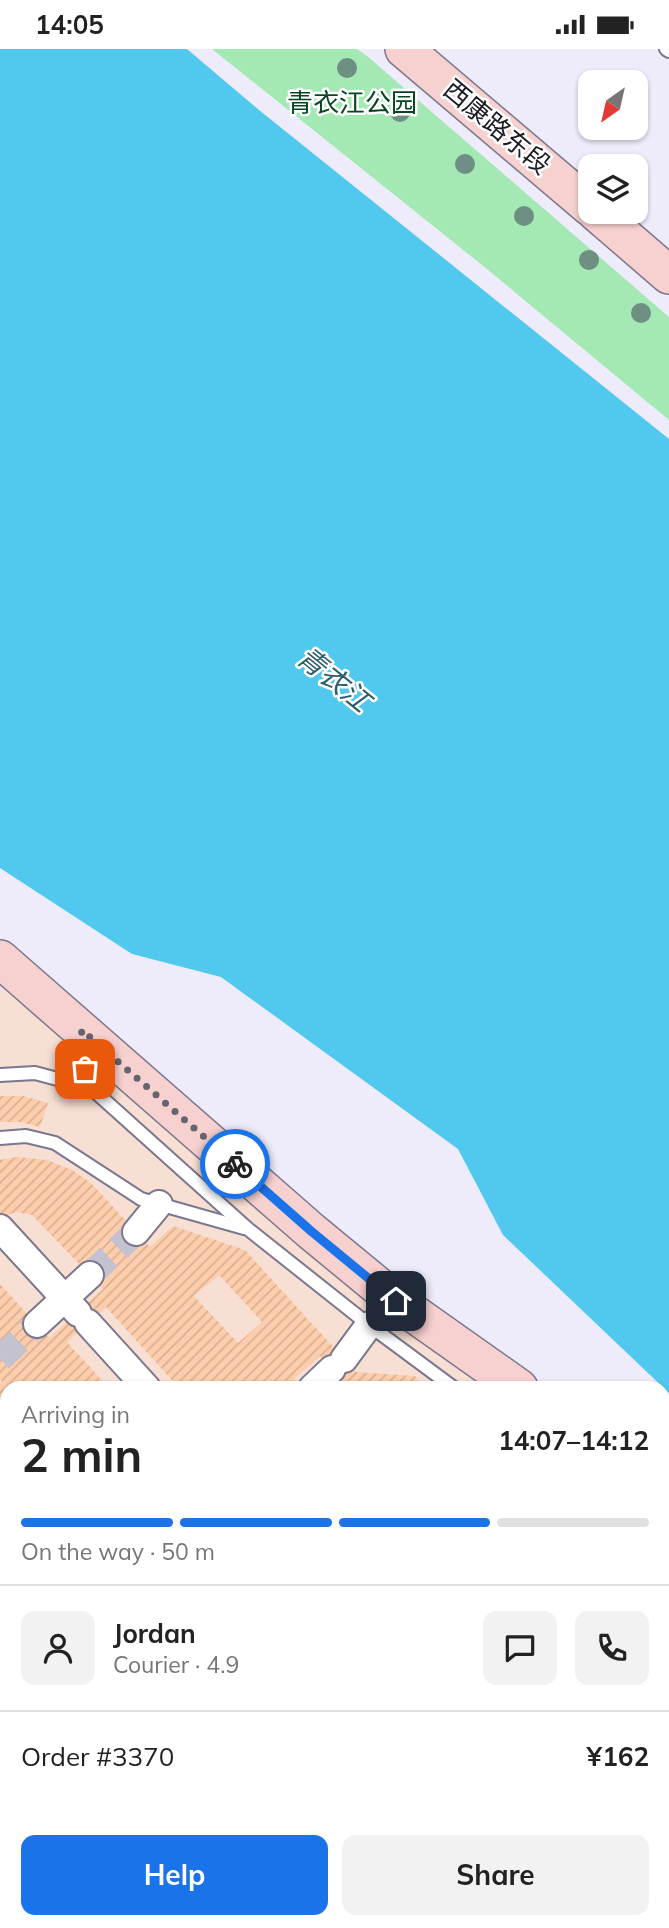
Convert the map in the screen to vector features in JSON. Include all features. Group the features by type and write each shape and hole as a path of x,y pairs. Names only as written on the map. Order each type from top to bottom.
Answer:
{"street":[{"name":"西康路东段","path":"404,49 578,197"},
{"path":"610,224 669,275"},
{"path":"0,959 332,1249 396,1301 509,1381"},
{"path":"136,1232 159,1204"},
{"path":"0,1228 141,1381"},
{"path":"77,1312 90,1275"},
{"path":"37,1324 77,1312"},
{"path":"320,1381 338,1364 369,1325"}],"lane":[{"path":"82,1030 79,1051 91,1089"},
{"path":"0,1075 35,1073 91,1089 248,1229 445,1381"},
{"path":"0,1137 26,1136 55,1143 141,1199 248,1229"}],"shaded area":[{"path":"0,987 95,1063 303,1249 480,1381 0,1381"}],"green space":[{"name":"青衣江公园","path":"212,49 357,49 367,56 669,317 669,420 487,269"}],"water":[{"name":"青衣江","path":"0,49 187,49 259,110 669,439 669,1381 656,1381 503,1235 458,1149 221,977 132,954 0,868"}],"building":[{"path":"0,1096 23,1096 48,1103 40,1127 20,1122 0,1122"},
{"path":"17,1157 47,1160 72,1170 91,1183 150,1247 173,1226 245,1250 356,1372 415,1376 420,1381 343,1381 320,1356 294,1379 296,1381 173,1381 106,1307 67,1342 103,1381 1,1381 0,1284 49,1338 103,1289 32,1215 17,1212 0,1217 0,1160","holes":["219,1275 262,1322 238,1343 194,1296"]}],"tunnel":[{"path":"90,1275 136,1232"},
{"path":"0,1359 37,1324"}],"way so far":[{"path":"85,1069 79,1051 82,1030 235,1164"}],"route":[{"path":"235,1164 396,1301"}]}
